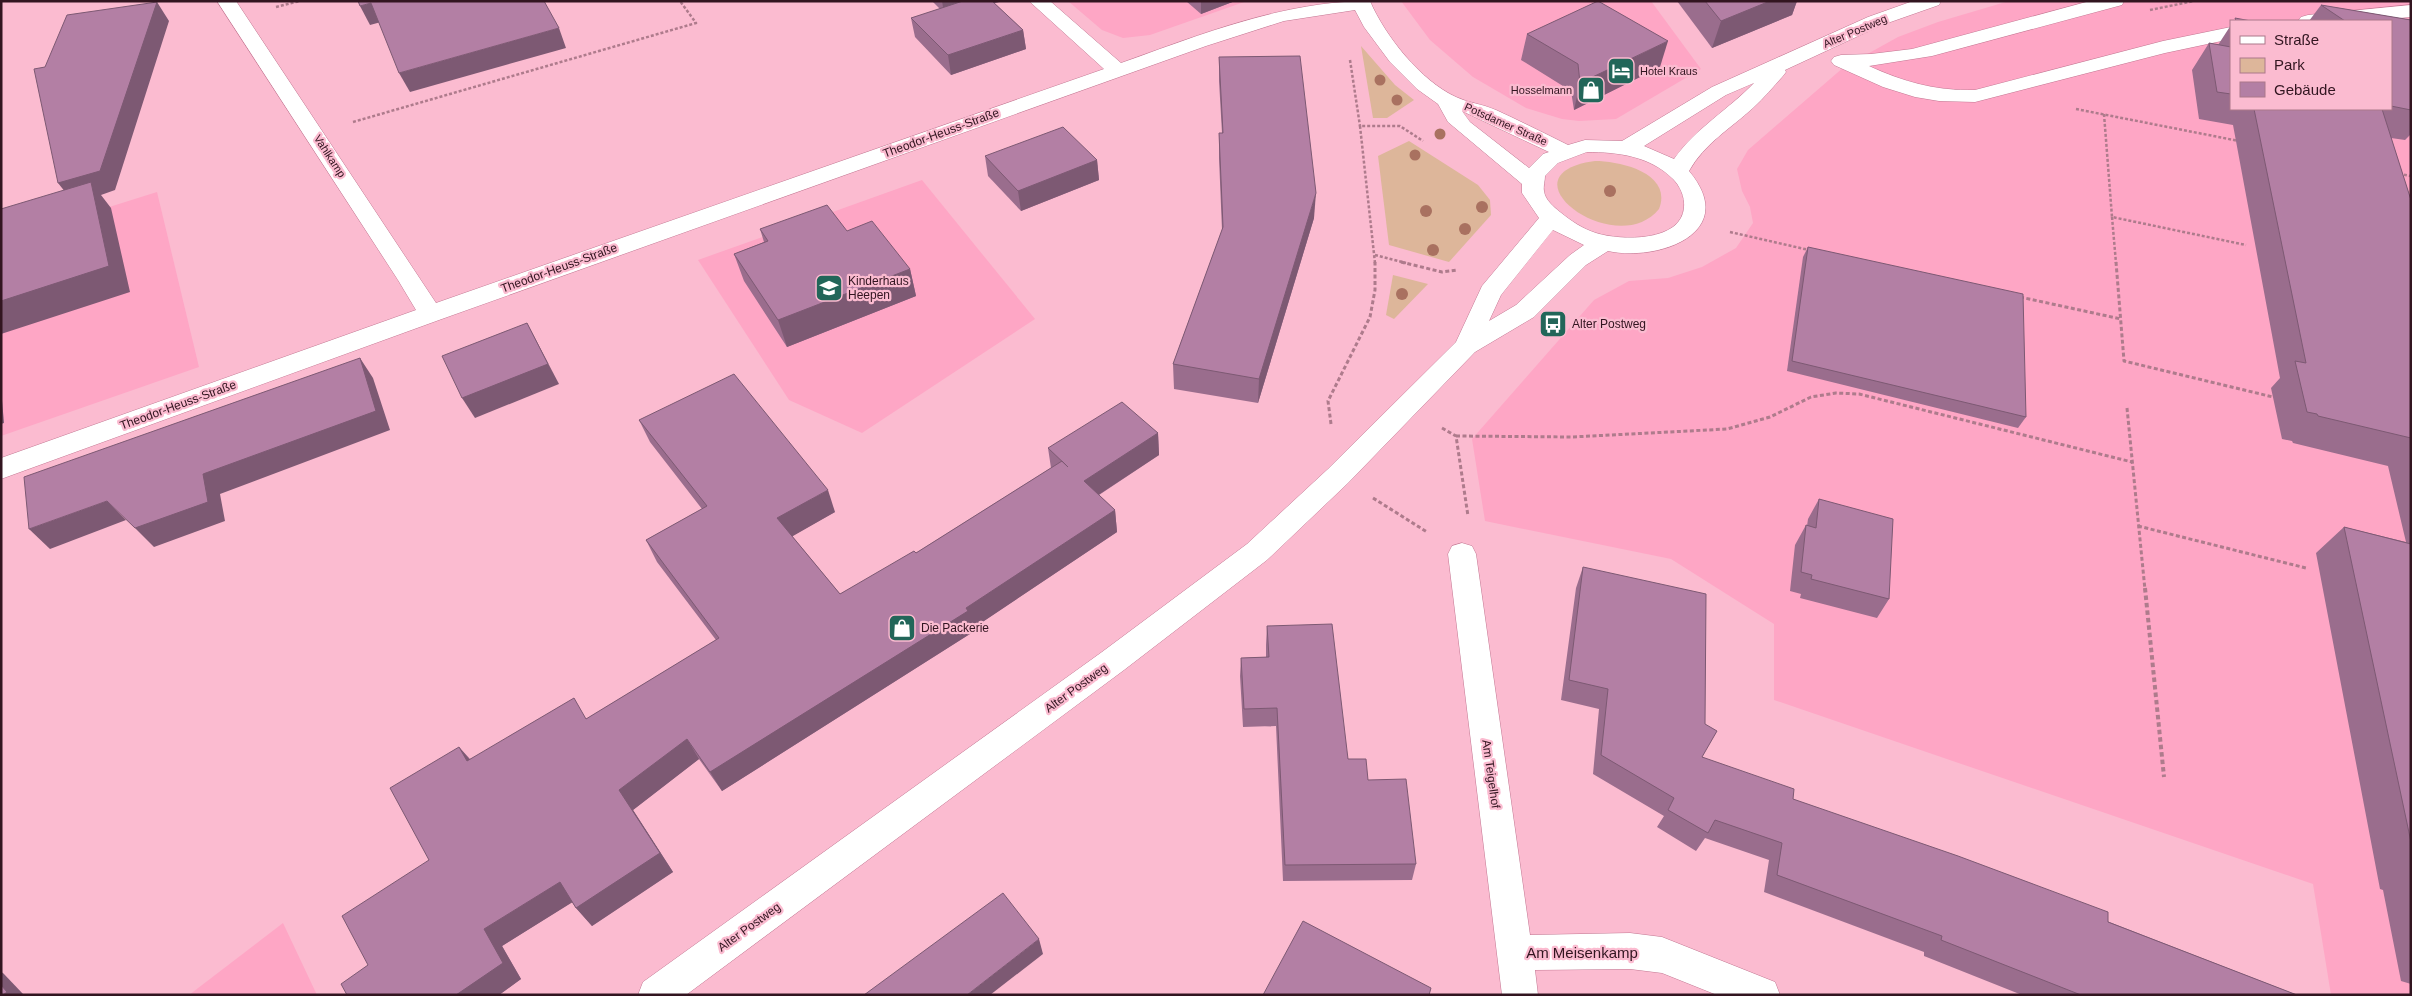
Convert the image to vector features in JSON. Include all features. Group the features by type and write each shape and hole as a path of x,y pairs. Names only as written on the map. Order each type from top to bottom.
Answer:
{"street":[{"name":"Vahlkamp","path":"226,1 410,278 430,314"},
{"path":"1038,1 1118,70"},
{"path":"1784,64 1886,60 1928,52 2063,13 2115,1"},
{"name":"Alter Postweg","path":"1626,148 1720,90 1784,64 1849,31 1928,2"},
{"name":"Theodor-Heuss-Straße","path":"1,469 430,314 1118,70 1264,20 1361,3"},
{"name":"Potsdamer Straße","path":"1361,3 1374,28 1399,59 1447,101 1455,118 1532,181"},
{"path":"2318,20 2411,11"},
{"path":"1841,62 1916,92 1955,97 1975,96 2153,50 2230,33"},
{"name":"Alter Postweg","path":"1678,172 1687,155 1702,137 1745,103 1784,64"},
{"name":"Potsdamer Straße","path":"1447,101 1475,108 1564,151"},
{"path":"1585,146 1626,148 1646,154 1678,172 1694,192 1696,208 1690,224 1679,233 1657,242 1643,245 1603,242 1568,230 1550,219 1539,207 1533,195 1532,181 1536,170 1547,159 1564,151 1585,146"},
{"name":"Alter Postweg","path":"1466,346 1490,292 1550,219"},
{"name":"Alter Postweg","path":"656,995 1197,599 1257,552 1338,476 1466,346 1525,311 1578,260 1603,242"},
{"name":"Am Teigelhof","path":"1462,554 1520,995"},
{"name":"Am Meisenkamp","path":"1514,953 1630,951 1662,955 1762,995"}],"path":[{"path":"315,133 696,23 680,1"},
{"path":"1349,52 1360,126 1375,255 1375,290 1370,317 1328,402 1338,476 1462,554 1471,533 1456,436"},
{"path":"2074,109 2248,143"},
{"path":"2104,114 2124,361 2273,397"},
{"path":"1360,126 1400,126"},
{"path":"2392,172 2411,176"},
{"path":"2112,217 2246,245"},
{"path":"1690,224 1815,251"},
{"path":"1375,255 1442,272 1514,262"},
{"path":"2016,296 2120,319"},
{"path":"1408,407 1456,436 1572,437 1727,429 1770,417 1811,397 1836,393 1859,394 2132,462"},
{"path":"2126,408 2164,777"},
{"path":"2138,526 2306,568"}],"shaded area":[{"path":"1068,1 1247,1 1150,35 1123,38 1102,30"},
{"path":"1401,1 1651,1 1701,69 1616,119 1579,121 1562,119 1526,108 1473,77 1430,40"},
{"path":"2009,1 2411,1 2411,995 2331,995 2313,884 1774,700 1774,624 1671,559 1485,521 1472,439 1594,300 1629,281 1668,278 1702,267 1736,248 1753,223 1750,207 1742,191 1737,169 1748,150 1844,67 1898,37 1938,22"},
{"path":"922,180 1035,319 862,433 789,400 698,260"},
{"path":"157,192 199,367 1,436 1,241"},
{"path":"283,923 317,995 189,995"}],"green space":[{"path":"1361,46 1395,85 1414,100 1387,118 1373,118"},
{"path":"1409,141 1478,185 1490,200 1491,215 1449,262 1389,245 1378,156"},
{"path":"1595,161 1618,163 1642,172 1651,178 1658,186 1661,197 1659,209 1640,223 1617,226 1594,221 1574,210 1561,196 1558,181 1568,169"},
{"path":"1393,275 1428,284 1394,319 1386,315"}],"building":[{"path":"358,1 544,1 559,28 399,73 371,3 360,6"},
{"path":"963,1 992,1 1023,30 948,55 911,18"},
{"path":"1598,1 1668,41 1580,83 1578,64 1527,34"},
{"path":"1705,1 1770,1 1721,21"},
{"path":"157,2 100,171 58,183 34,69 45,67 67,15"},
{"path":"2321,5 2411,20 2411,110 2392,106 2392,20 2344,20"},
{"path":"2209,43 2230,47 2230,94 2217,92"},
{"path":"1300,56 1316,193 1259,379 1173,364 1223,227 1219,133 1223,133 1219,57"},
{"path":"2254,110 2382,110 2411,200 2411,438 2307,412 2295,361 2306,363"},
{"path":"1063,127 1097,160 1018,191 985,156"},
{"path":"91,182 109,266 1,301 1,209"},
{"path":"827,205 847,231 872,221 910,269 778,320 734,254 768,241 760,229"},
{"path":"1808,247 2023,294 2026,417 1792,361"},
{"path":"527,323 548,364 462,398 442,356"},
{"path":"360,358 376,411 203,474 208,502 135,528 107,501 29,529 24,477"},
{"path":"734,374 828,490 777,518 840,594 914,551 916,553 1062,461 1048,448 1122,402 1158,433 1084,481 1115,510 966,608 968,611 710,772 687,739 619,790 660,853 576,908 560,882 484,929 503,963 456,995 347,995 341,984 368,965 342,916 429,860 390,788 459,747 467,761 574,698 586,719 719,638 646,540 707,506 639,420"},
{"path":"1819,499 1893,519 1889,599 1811,579 1812,575 1801,572 1806,525 1816,528"},
{"path":"2344,527 2411,544 2411,842"},
{"path":"1583,567 1706,594 1705,724 1717,731 1702,757 1794,789 1793,799 1958,856 2108,912 2108,922 2297,995 2081,995 1941,940 1942,936 1777,875 1782,843 1715,820 1708,833 1668,810 1674,798 1601,755 1608,689 1569,680"},
{"path":"1332,624 1348,759 1366,759 1368,780 1406,779 1416,864 1285,865 1277,708 1244,709 1241,658 1269,657 1267,626"},
{"path":"1003,893 1039,939 967,995 864,995"},
{"path":"1303,921 1431,988 1429,995 1263,995"},
{"path":"1,985 7,992 3,995 1,995"}],"place":[{"name":"Hotel Kraus","path":"1621,71"},
{"name":"Hosselmann","path":"1591,90"},
{"name":"Kinderhaus Heepen","path":"829,288"},
{"name":"Alter Postweg","path":"1553,324"},
{"name":"Die Packerie","path":"902,628"}]}
